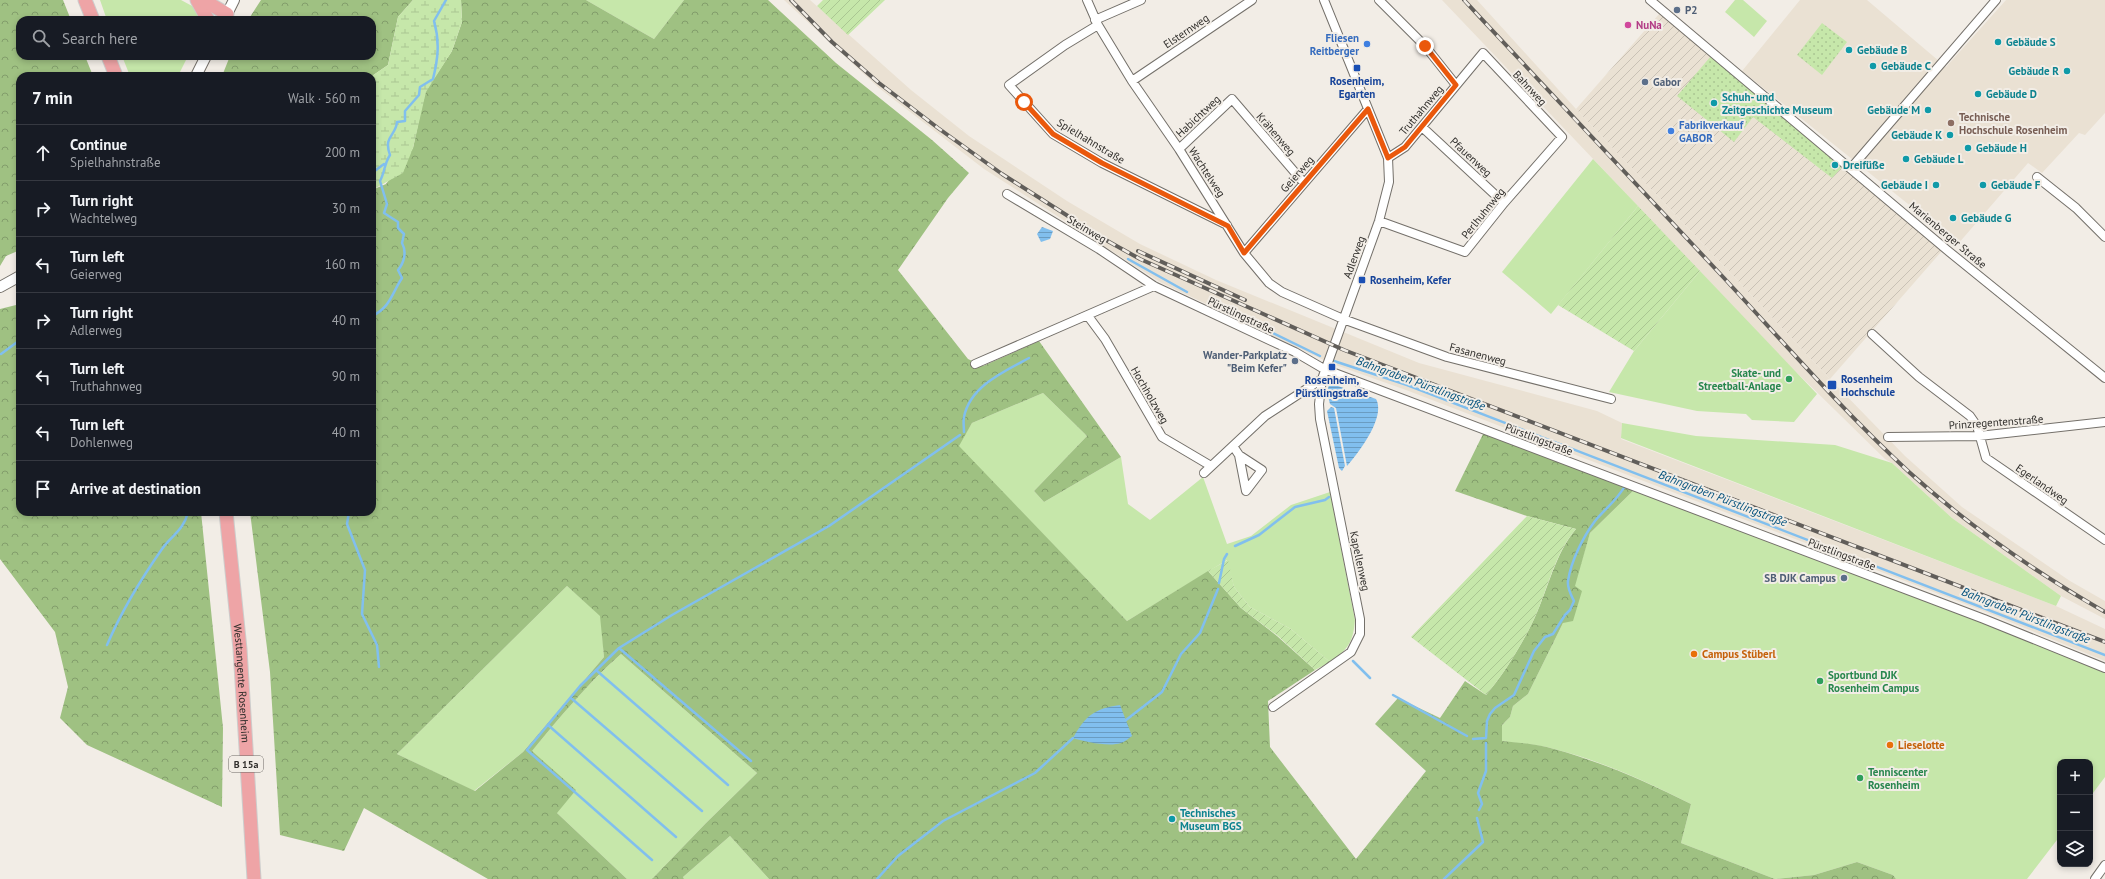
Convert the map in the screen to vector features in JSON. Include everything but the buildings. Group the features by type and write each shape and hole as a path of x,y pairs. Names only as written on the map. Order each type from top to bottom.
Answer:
{"highway":[{"path":"85,0 92,16"},
{"path":"92,0 92,16"},
{"path":"197,0 206,16"},
{"path":"203,0 224,16"},
{"path":"110,60 114,72"},
{"name":"Westtangente Rosenheim","path":"226,516 240,649 254,879"}],"street":[{"path":"226,16 234,0"},
{"name":"Wachtelweg","path":"1087,0 1096,22 1132,81 1179,149 1244,253 1269,283 1282,292 1343,319"},
{"path":"1096,22 1141,0"},
{"name":"Elsternweg","path":"1132,81 1252,0"},
{"name":"Adlerweg","path":"1322,379 1324,369 1379,221 1390,182 1388,158 1324,0"},
{"path":"1379,0 1425,46 1456,85"},
{"name":"Marienberger Straße","path":"1650,0 1947,250 2105,378"},
{"path":"1851,168 1996,0"},
{"name":"Spielhahnstraße","path":"1096,22 1009,85 1053,134 1102,163 1228,226"},
{"name":"Truthahnweg","path":"1388,158 1405,147 1483,53"},
{"name":"Bahnweg","path":"1483,53 1562,137"},
{"path":"198,72 204,60"},
{"name":"Habichtweg","path":"1179,149 1232,98"},
{"name":"Krähenweg","path":"1232,98 1304,183"},
{"name":"Geierweg","path":"1244,253 1368,109"},
{"name":"Pfauenweg","path":"1422,127 1504,203"},
{"name":"Perlhuhnweg","path":"1379,221 1465,252 1504,203 1562,137"},
{"path":"2037,176 2076,208 2105,238"},
{"name":"Steinweg","path":"1007,194 1099,248 1154,286"},
{"path":"0,287 16,278"},
{"path":"975,364 1154,286"},
{"name":"Pürstlingstraße","path":"1154,286 1295,352 1324,369 1984,619 2105,668"},
{"name":"Hochholzweg","path":"1088,316 1105,339 1162,437 1211,466"},
{"name":"Fasanenweg","path":"1343,319 1447,357 1611,399"},
{"name":"Egerlandweg","path":"1872,334 1919,377 1970,416 1977,426 1986,458 2105,540"},
{"path":"1204,473 1265,416 1322,379"},
{"name":"Kapellenweg","path":"1273,707 1351,652 1360,634 1359,611 1322,433 1319,404 1322,379"},
{"name":"Prinzregentenstraße","path":"1888,437 1979,436 2105,422"},
{"path":"1233,446 1239,455"},
{"path":"2095,879 2105,865"}],"shaded area":[{"path":"784,0 810,0 911,90 969,136 1067,201 1140,244 1216,280 1419,363 1597,411 1622,423 1621,439 2056,606 2105,629 2105,661 1986,612 1406,390 1330,363 1160,282 984,169 879,88"},
{"path":"1442,0 1477,0 1576,109 1830,379 1905,456 1962,507 2070,581 2105,601 2105,619 2061,596 1952,518 1892,463 1885,459 1788,364"},
{"name":"Technische Hochschule Rosenheim","path":"1800,0 1867,0 1946,67 2006,0 2105,0 2105,113 2085,135 2079,133 2042,173 2028,163 1958,244 1742,71"},
{"name":"Gabor","path":"1660,13 1948,244 1830,379 1576,109"}],"green space":[{"path":"0,0 63,0 69,16 16,16 16,60 87,60 91,72 16,72 16,252 6,256 0,266"},
{"path":"100,0 181,0 194,7 197,16 106,16"},
{"path":"261,0 413,0 398,17 388,65 376,73 376,72 224,72 228,60 376,60 376,16 251,16"},
{"path":"413,0 461,0 462,22 452,51 426,92 413,148 403,173 376,188 376,73 388,65 398,17"},
{"path":"461,0 586,0 654,39 684,0 768,0 836,63 932,140 969,173 948,198 898,270 968,359 983,366 1039,341 1121,457 1044,502 1034,491 1087,436 1043,393 972,423 959,446 1127,621 1208,571 1241,608 1277,636 1315,670 1268,701 1270,747 1356,859 1426,771 1375,724 1398,698 1440,718 1465,681 1486,695 1513,658 1525,637 1540,606 1557,560 1576,529 1527,516 1455,491 1485,430 1636,488 1590,533 1575,586 1582,591 1573,621 1563,623 1528,694 1513,706 1510,717 1502,725 1502,741 1548,747 1572,754 1641,780 1691,804 1681,843 1775,879 769,879 730,836 683,877 684,879 652,879 757,773 621,654 586,688 532,751 576,790 557,813 627,879 488,879 364,808 344,851 280,835 270,672 250,516 376,516 376,188 386,184 413,148 425,92 452,51 462,22","holes":["567,586 600,616 604,657 523,752 475,791 397,754"]},
{"path":"586,0 684,0 654,39"},
{"path":"823,0 885,0 848,35 817,6"},
{"path":"1735,0 1743,0 1767,21 1754,37 1725,12"},
{"path":"1822,23 1847,42 1822,75 1797,55"},
{"path":"1711,56 1842,167 1832,178 1753,117 1734,142 1677,96"},
{"path":"124,60 186,60 180,72 128,72"},
{"path":"1593,159 1638,206 1551,314 1502,272"},
{"path":"1638,206 1700,271 1634,351 1558,305"},
{"path":"1700,271 1817,394 1794,422 1752,420 1746,414 1697,411 1609,392 1634,351"},
{"path":"16,305 16,516 201,516 223,728 222,807 87,745 60,718 68,687 55,632 0,559 0,309"},
{"path":"1043,393 1087,436 1034,491 1044,502 1121,457 1128,504 1150,520 1203,477 1227,544 1251,536 1291,505 1330,492 1355,620 1351,640 1345,649 1330,662 1291,629 1250,607 1234,587 1227,560 1127,621 958,446 972,423"},
{"path":"1622,423 1696,436 1835,445 1892,463 1952,518 2061,596 2056,606 1621,438"},
{"name":"Sportbund DJK Rosenheim Campus","path":"1636,488 2105,668 2105,777 2093,793 2093,759 2057,759 2057,840 2027,879 1896,879 1893,875 1857,862 1814,875 1775,879 1681,843 1691,804 1641,780 1572,754 1548,747 1502,741 1502,725 1510,717 1513,706 1528,694 1563,623 1590,533"},
{"path":"1527,516 1576,529 1569,538 1557,560 1535,617 1525,637 1513,658 1486,695 1411,637"},
{"path":"1228,560 1234,587 1250,607 1291,629 1330,662 1315,670 1278,636 1241,608 1208,571"},
{"path":"567,586 601,616 604,657 523,752 474,791 397,754"},
{"path":"621,654 757,773 652,879 627,879 557,813 531,752 586,689"},
{"path":"730,836 769,879 684,879 683,877"},
{"path":"1857,862 1893,875 1896,879 1776,879 1814,875"}],"water":[{"path":"1042,227 1053,231 1050,239 1041,242 1037,234"},
{"path":"1332,384 1376,399 1378,406 1377,415 1370,434 1347,466 1336,408 1330,404 1327,392 1329,385"},
{"path":"1331,407 1334,408 1345,466 1342,471 1339,468 1327,411"},
{"path":"1120,705 1132,736 1127,740 1116,744 1104,744 1073,738 1082,724 1092,714 1097,711"}],"waterway":[{"path":"376,314 383,309 390,300 402,278 398,270 402,264 405,254 402,243 404,234 398,228 398,222 384,213 387,204 380,181 390,155 388,144 397,122 405,121 405,111 419,95 420,87 433,79 438,50 434,21 446,0"},
{"path":"376,170 384,164"},
{"path":"1128,259 1187,292"},
{"name":"Bahngraben Pürstlingstraße","path":"1250,322 1320,356"},
{"path":"1,354 16,343"},
{"path":"964,432 964,417 973,397 981,388 999,374 1029,358"},
{"name":"Bahngraben Pürstlingstraße","path":"1334,361 1407,385 2105,655"},
{"path":"652,860 527,750 580,686 619,648 672,615 829,526 960,435"},
{"path":"1473,739 1486,738 1487,721 1490,714 1495,708 1514,695 1534,651 1545,637 1553,634 1570,610 1574,601 1569,589 1568,581 1578,550 1595,521 1615,500 1625,486"},
{"path":"1235,546 1259,535 1295,507 1325,500 1329,497"},
{"path":"107,645 125,607 139,583 162,549 181,528 187,516"},
{"path":"348,516 347,524 365,570 362,614 377,645 379,667"},
{"path":"1219,583 1224,559 1227,554"},
{"path":"1126,720 1162,692 1181,654 1200,633 1218,589"},
{"path":"619,648 751,761"},
{"path":"1353,661 1370,678"},
{"path":"596,670 728,785"},
{"path":"1393,695 1467,736"},
{"path":"571,698 702,811"},
{"path":"548,725 676,837"},
{"path":"877,879 898,856 943,821 1035,773 1073,738"},
{"path":"1479,810 1482,804 1478,793 1486,771 1486,743"},
{"path":"1444,879 1483,842 1477,818"}],"railway":[{"path":"791,0 832,42 879,83 938,128 1002,174 1104,239 1140,259 1344,350 2105,642"},
{"path":"1464,0 1814,376 1909,472 1955,511 2003,547 2053,581 2105,612"},
{"path":"1138,251 1245,300"}],"place":[{"name":"P2","path":"1677,10"},
{"name":"NuNa","path":"1628,25"},
{"name":"Gebäude S","path":"1998,42"},
{"name":"Fliesen Reitberger","path":"1367,44"},
{"name":"Gebäude B","path":"1849,50"},
{"name":"Gebäude C","path":"1873,66"},
{"name":"Rosenheim, Egarten","path":"1357,68"},
{"name":"Gebäude R","path":"2067,71"},
{"name":"Gabor","path":"1645,82"},
{"name":"Gebäude D","path":"1978,94"},
{"name":"Schuh- und Zeitgeschichte Museum","path":"1714,103"},
{"name":"Gebäude M","path":"1928,110"},
{"name":"Technische Hochschule Rosenheim","path":"1951,123"},
{"name":"Fabrikverkauf GABOR","path":"1671,131"},
{"name":"Gebäude K","path":"1950,135"},
{"name":"Gebäude H","path":"1968,148"},
{"name":"Gebäude L","path":"1906,159"},
{"name":"Dreifüße","path":"1835,165"},
{"name":"Gebäude I","path":"1936,185"},
{"name":"Gebäude F","path":"1983,185"},
{"name":"Gebäude G","path":"1953,218"},
{"name":"Rosenheim, Kefer","path":"1362,280"},
{"name":"Wander-Parkplatz \"Beim Kefer\"","path":"1295,361"},
{"name":"Rosenheim, Pürstlingstraße","path":"1332,367"},
{"name":"Skate- und Streetball-Anlage","path":"1789,379"},
{"name":"Rosenheim Hochschule","path":"1832,385"},
{"name":"SB DJK Campus","path":"1844,578"},
{"name":"Campus Stüberl","path":"1694,654"},
{"name":"Sportbund DJK Rosenheim Campus","path":"1820,681"},
{"name":"Lieselotte","path":"1890,745"},
{"name":"Tenniscenter Rosenheim","path":"1860,778"},
{"name":"Technisches Museum BGS","path":"1172,819"}],"route":[{"path":"1024,102 1053,134 1102,163 1228,226 1244,253 1368,109 1388,158 1405,147 1456,85 1425,46"}]}
